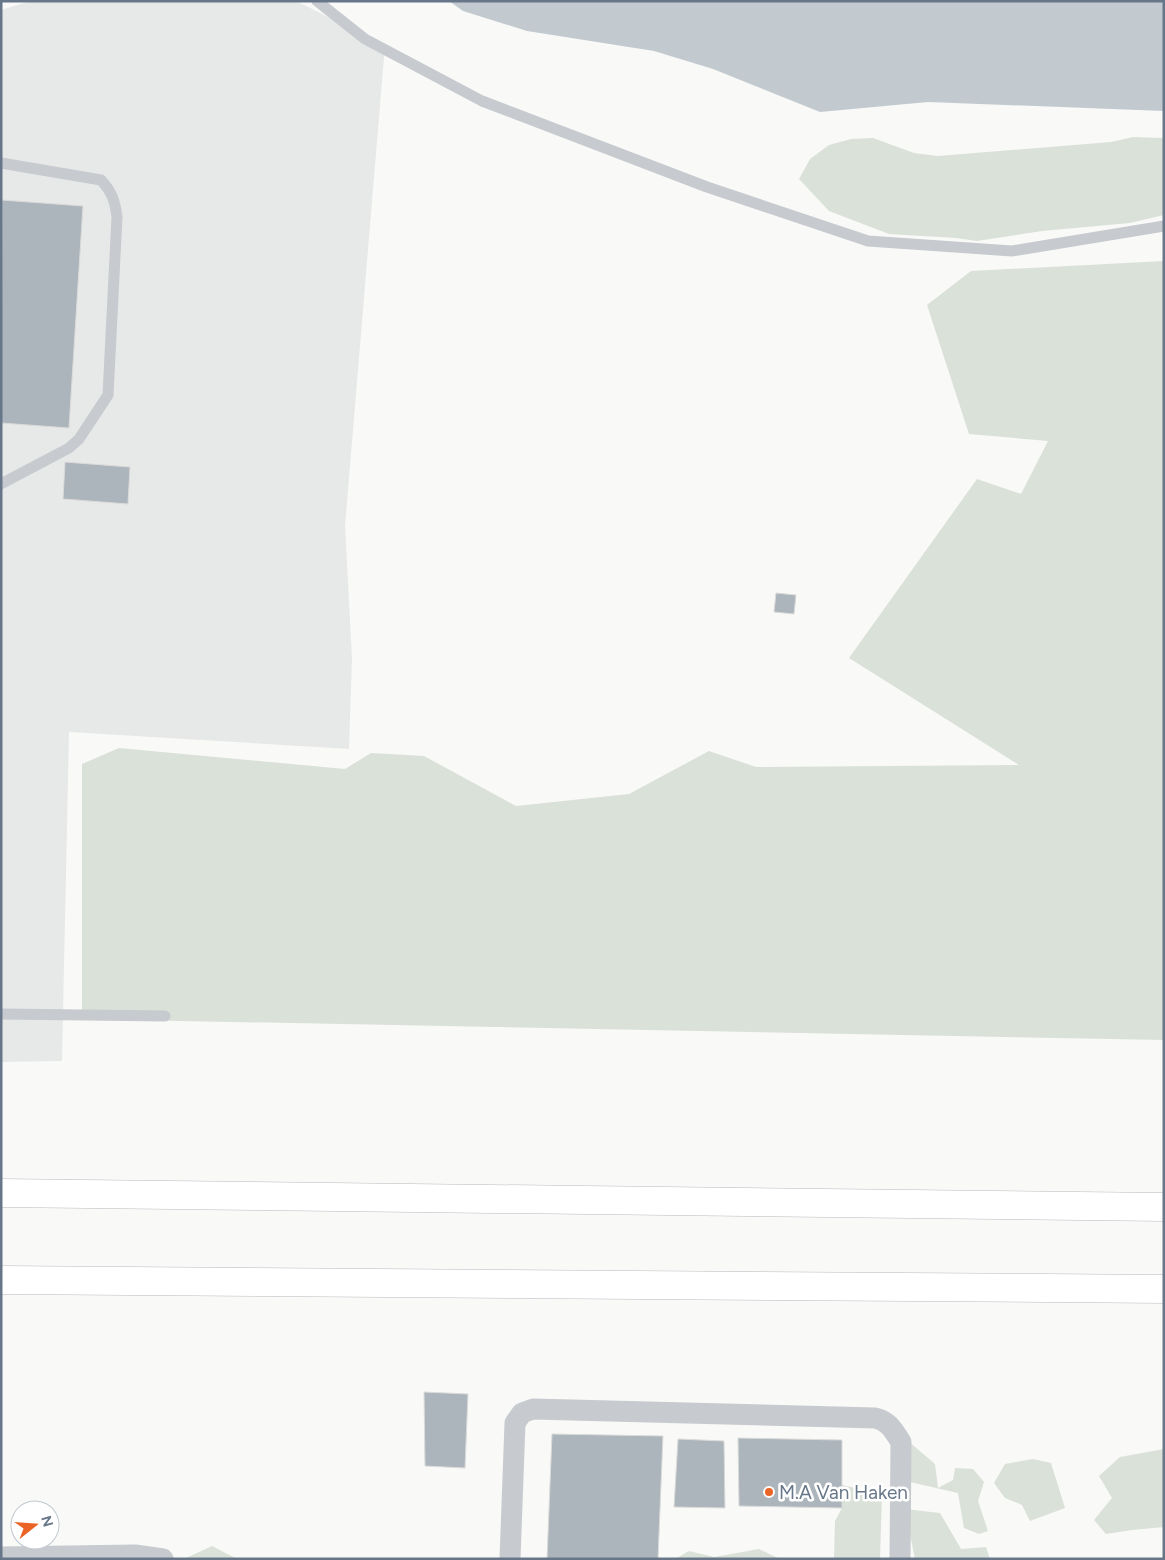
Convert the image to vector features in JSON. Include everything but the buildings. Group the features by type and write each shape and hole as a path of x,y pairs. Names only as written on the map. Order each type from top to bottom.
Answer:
{"highway":[{"path":"1,1193 1164,1207"},
{"path":"1,1280 1164,1289"}],"street":[{"path":"510,1559 515,1423 522,1413 533,1408 875,1418 882,1420 890,1425 901,1442 900,1559"},
{"path":"1,1557 134,1557 163,1559"}],"lane":[{"path":"317,1 365,39 482,101 707,187 868,241 1012,251 1164,226"},
{"path":"1,163 102,180 111,190 116,201 117,217 108,395 79,439 69,448 1,484"},
{"path":"1,1014 165,1016"}],"shaded area":[{"path":"31,1 296,1 385,45 345,526 352,658 349,749 69,732 62,1061 1,1062 1,10"},
{"path":"449,1 1164,1 1164,111 928,102 820,112 713,69 654,51 527,31 463,11"},
{"path":"1133,137 1164,138 1164,215 1130,223 1042,231 977,241 889,234 829,211 799,179 810,159 829,145 851,139 873,138 914,153 938,156 1111,142"},
{"path":"1164,261 1164,1040 82,1019 82,764 119,748 345,769 371,753 424,756 516,806 629,794 709,751 756,767 1019,765 849,658 977,479 1021,494 1048,441 969,434 927,305 971,271"},
{"path":"908,1441 935,1464 938,1488 953,1480 955,1468 973,1469 984,1482 978,1501 988,1531 979,1534 964,1528 958,1493 901,1480"},
{"path":"1164,1449 1164,1527 1106,1534 1094,1520 1112,1498 1099,1476 1120,1457"},
{"path":"1033,1459 1051,1463 1065,1508 1030,1521 1022,1505 1005,1498 994,1483 1005,1464"},
{"path":"842,1485 882,1494 880,1559 834,1559 835,1521 842,1508"},
{"path":"905,1509 940,1513 961,1549 986,1547 990,1559 915,1559"},
{"path":"212,1546 237,1559 184,1559"},
{"path":"759,1549 780,1559 675,1559 689,1551 714,1557"}],"place":[{"name":"M.A Van Haken","path":"769,1492"}]}
